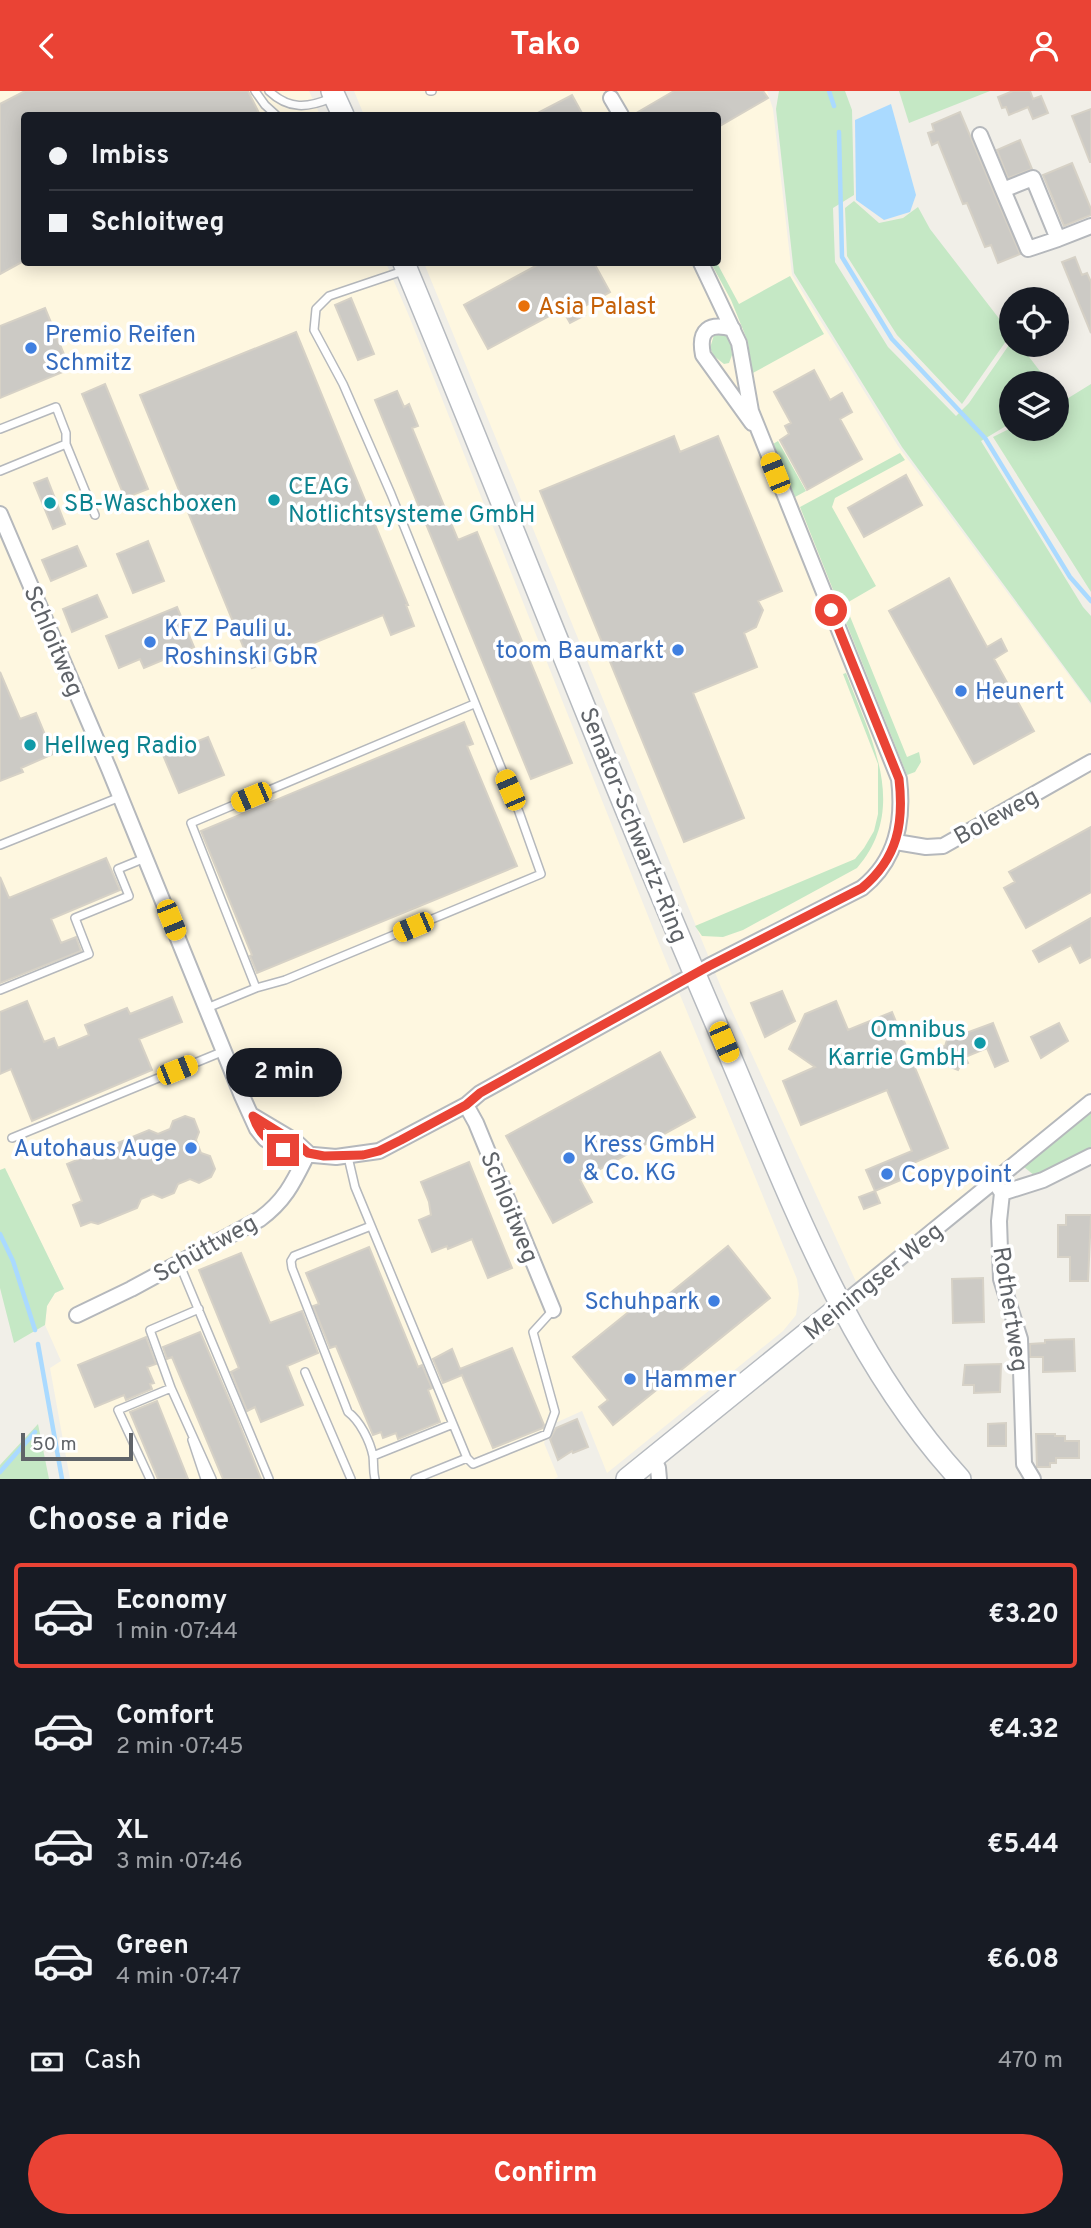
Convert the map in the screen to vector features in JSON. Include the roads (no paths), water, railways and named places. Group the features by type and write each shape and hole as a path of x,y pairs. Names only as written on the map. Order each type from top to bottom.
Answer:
{"main road":[{"name":"Senator-Schwartz-Ring","path":"405,266 695,975 806,1238 895,1396 960,1479"},
{"name":"Meiningser Weg","path":"627,1479 657,1469 842,1305"}],"street":[{"path":"609,95 619,112"},
{"path":"980,135 1028,249 1091,226"},
{"path":"1003,190 1033,178 1058,239"},
{"path":"695,975 862,888 881,870 896,842 902,805 899,779 751,411 739,343 702,266"},
{"path":"733,329 721,325 704,332 701,343 703,355 761,436"},
{"name":"Schloitweg","path":"0,514 4,537 120,797 242,1096 257,1129 265,1139 290,1153 348,1157 379,1151 466,1105 480,1093 695,975"},
{"name":"Boleweg","path":"896,842 926,847 943,846 1091,762"},
{"name":"Meiningser Weg","path":"842,1305 999,1187 1091,1102"},
{"name":"Schloitweg","path":"466,1105 476,1123 553,1310"},
{"name":"Schüttweg","path":"77,1315 260,1219 289,1192 308,1153"},
{"name":"Meiningser Weg","path":"999,1187 1042,1180 1091,1156"},
{"name":"Rothertweg","path":"999,1187 1002,1279 1020,1339 1024,1464 1033,1479"}],"lane":[{"path":"256,91 273,112"},
{"path":"269,91 287,103 300,107 337,101"},
{"path":"207,1008 256,988 285,980 541,874 519,811 391,494 343,384 314,330 316,309 329,296 405,266"},
{"path":"0,429 56,407 66,433 66,445 95,515"},
{"path":"0,471 66,445"},
{"path":"256,988 191,823 474,704"},
{"path":"0,845 120,797"},
{"path":"0,991 89,954 75,918 130,896 118,869 145,858"},
{"path":"12,1138 225,1050"},
{"path":"348,1157 355,1187 467,1458 472,1464 547,1434 555,1412 533,1332 553,1310"},
{"path":"371,1226 294,1256 291,1261 348,1412 358,1419 373,1456 372,1469 375,1479"},
{"path":"179,1263 269,1479"},
{"path":"199,1309 150,1330 205,1479"},
{"path":"305,1372 351,1479"},
{"path":"150,1479 118,1410 171,1388"},
{"path":"373,1456 453,1424"},
{"path":"191,1436 200,1448 212,1479"},
{"path":"415,1479 467,1458"}],"water":[{"path":"891,104 916,195 910,212 884,220 856,200 855,120"}],"waterway":[{"path":"829,91 834,106"},
{"path":"839,132 842,257 892,339 985,438 1070,577 1091,601"},
{"path":"0,1234 13,1261 35,1330"},
{"path":"38,1344 62,1479"},
{"path":"0,1472 35,1432"}],"place":[{"name":"Asia Palast","path":"524,306"},
{"name":"Premio Reifen Schmitz","path":"31,348"},
{"name":"CEAG Notlichtsysteme GmbH","path":"274,500"},
{"name":"SB-Waschboxen","path":"50,503"},
{"name":"KFZ Pauli u. Roshinski GbR","path":"150,642"},
{"name":"toom Baumarkt","path":"678,650"},
{"name":"Heunert","path":"961,691"},
{"name":"Hellweg Radio","path":"30,745"},
{"name":"Omnibus Karrie GmbH","path":"980,1043"},
{"name":"Autohaus Auge","path":"191,1148"},
{"name":"Kress GmbH & Co. KG","path":"569,1158"},
{"name":"Copypoint","path":"887,1174"},
{"name":"Schuhpark","path":"714,1301"},
{"name":"Hammer","path":"630,1379"}]}
